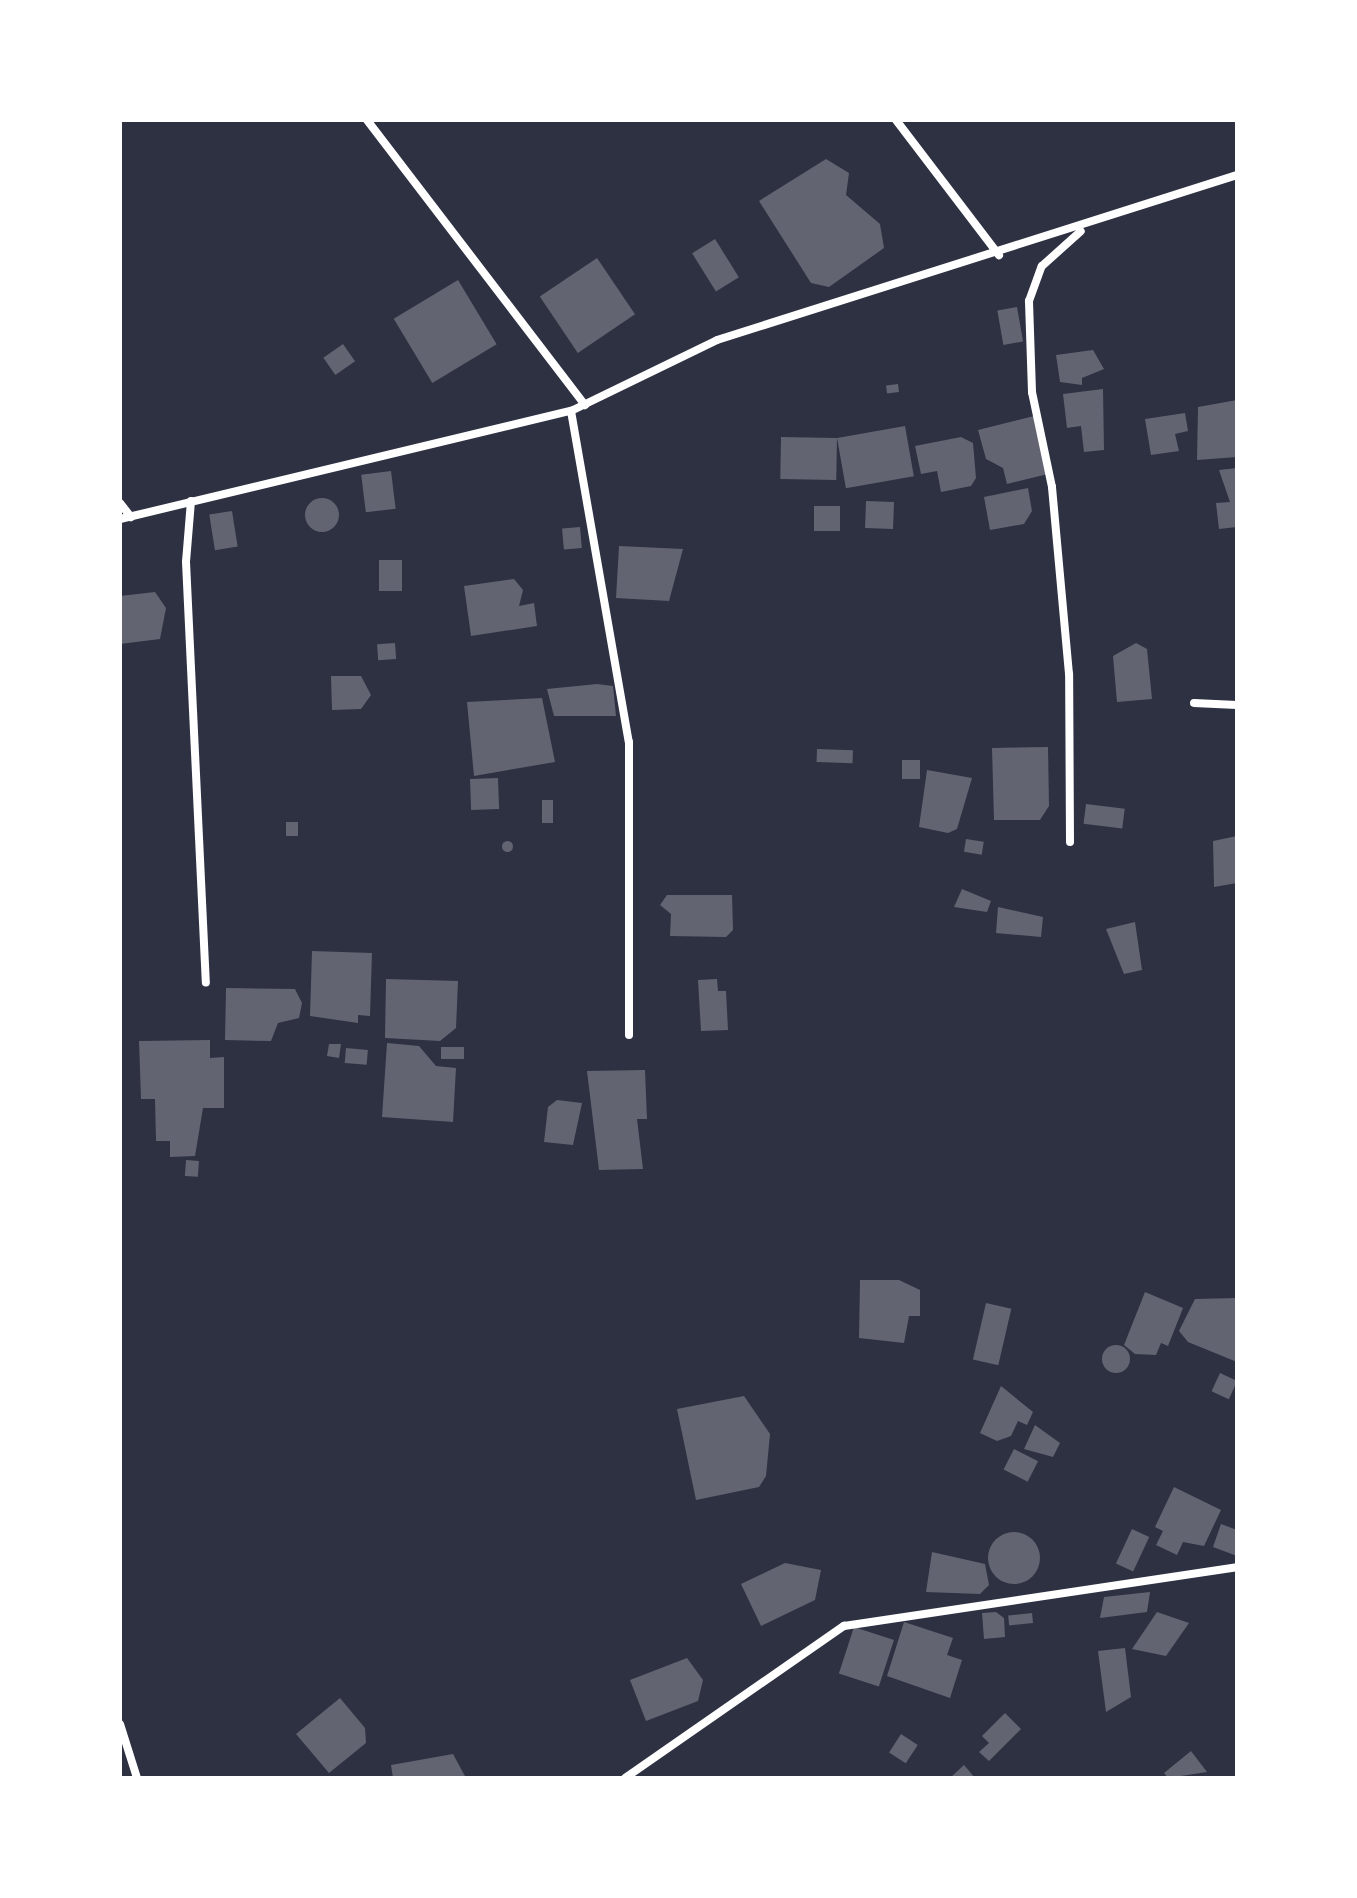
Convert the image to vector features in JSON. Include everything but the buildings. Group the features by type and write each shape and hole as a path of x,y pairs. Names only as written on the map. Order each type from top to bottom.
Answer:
{"street":[{"path":"367,120 585,405"},
{"path":"896,120 999,255"},
{"path":"120,519 571,411 717,340 999,255 1237,175"},
{"path":"1070,842 1069,674 1052,487 1032,392 1029,301 1042,266 1084,228"},
{"path":"571,411 629,742 629,1035"},
{"path":"191,501 186,562 206,983"},
{"path":"120,503 131,517"},
{"path":"1194,703 1237,705"},
{"path":"625,1778 844,1626 1237,1567"},
{"path":"120,1724 137,1778"}]}
